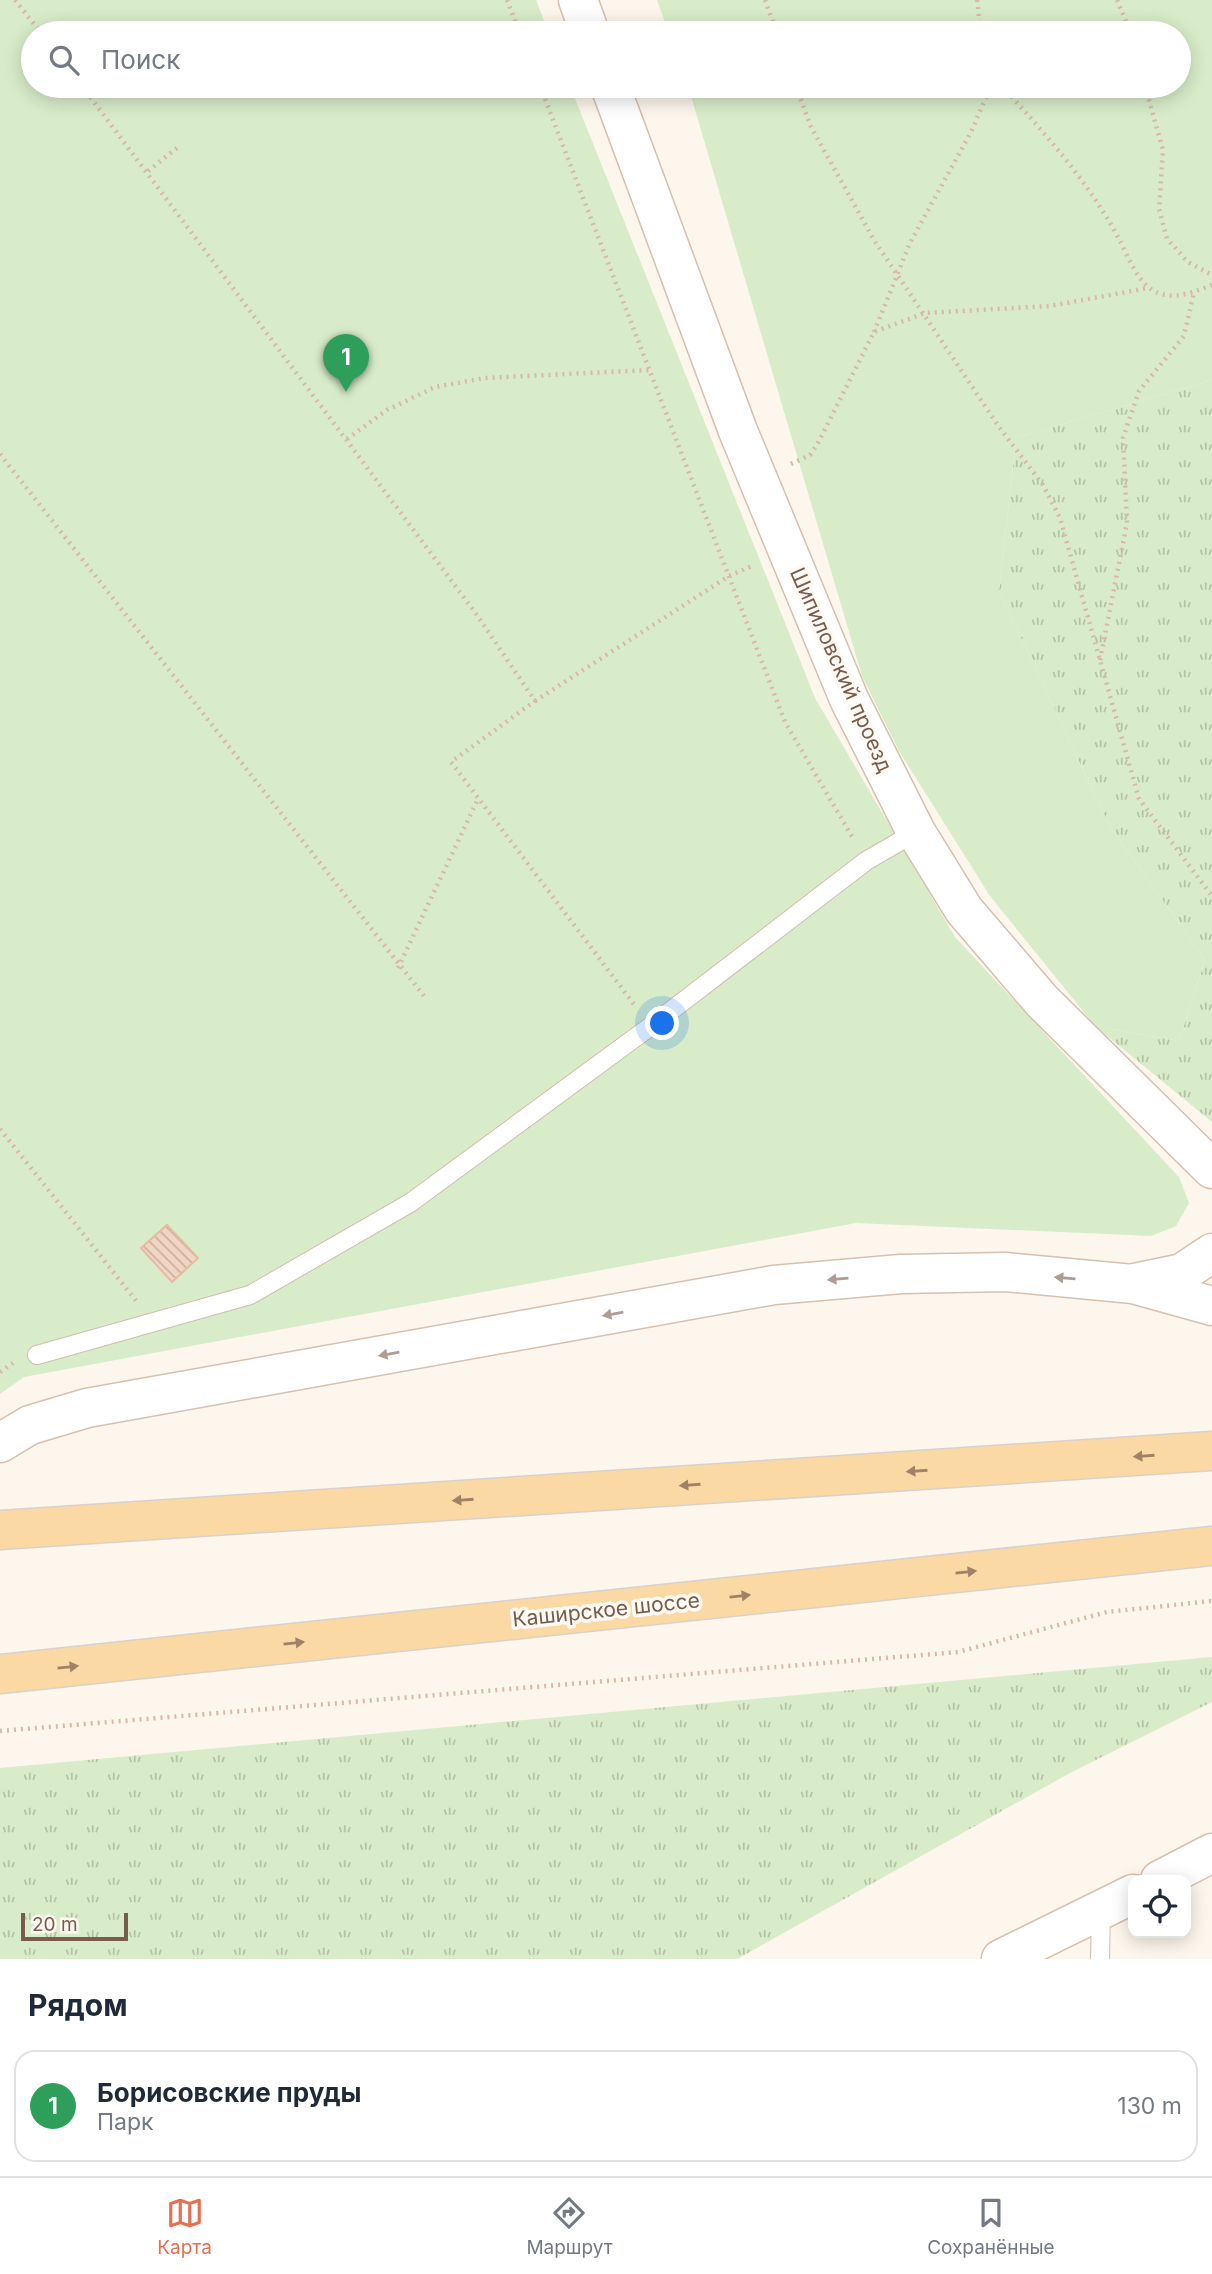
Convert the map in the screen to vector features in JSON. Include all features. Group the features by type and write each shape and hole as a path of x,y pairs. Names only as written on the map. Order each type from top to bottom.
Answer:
{"main road":[{"path":"578,0 586,21"},
{"name":"Шипиловский проезд","path":"614,98 738,431 849,699 916,832 964,910 1042,1001 1208,1170"},
{"path":"1133,1284 1182,1273 1212,1253"},
{"path":"0,1443 30,1425 87,1408 774,1285 901,1274 1005,1272 1133,1284 1212,1306"},
{"path":"0,1530 1212,1451"},
{"name":"Каширское шоссе","path":"0,1674 1212,1546"},
{"path":"1170,1875 1212,1853"},
{"path":"1001,1959 1117,1902"}],"lane":[{"path":"37,1355 155,1324 250,1295 410,1203 652,1026 866,861 916,832"},
{"path":"1100,1959 1117,1902"}],"path":[{"path":"15,0 32,21"},
{"path":"507,0 515,21"},
{"path":"765,0 773,21"},
{"path":"977,0 980,21"},
{"path":"1117,0 1126,21"},
{"path":"91,98 477,615 535,701"},
{"path":"545,98 785,722 866,861"},
{"path":"800,98 811,127 897,275 999,427 1043,485 1060,518 1139,799 1212,896"},
{"path":"783,468 810,455 817,445 874,332 897,275 986,98"},
{"path":"1013,98 1076,170 1098,200 1148,288 1165,296 1194,292 1212,285"},
{"path":"1148,98 1163,150 1159,209 1167,239 1188,262 1212,275"},
{"path":"148,171 177,148"},
{"path":"874,332 925,313 1050,306 1148,288"},
{"path":"1100,663 1127,523 1123,438 1139,391 1184,336 1194,292"},
{"path":"347,439 387,410 435,387 485,379 649,370"},
{"path":"0,454 398,968 424,996"},
{"path":"652,1026 451,762 535,701 729,576"},
{"path":"398,968 478,799"},
{"path":"0,1129 155,1324"},
{"path":"0,1731 958,1652 1107,1612 1212,1601"}],"green space":[{"path":"0,0 536,0 544,21 21,21 21,98 575,98 815,698 955,937 1179,1177 1189,1203 1176,1226 1151,1236 856,1223 24,1377 0,1394"},
{"path":"657,0 1212,0 1212,380 1016,438 999,591 1109,825 1205,960 1179,1041 1095,1026 990,896 899,751 862,676 692,98 1191,98 1191,21 665,21"},
{"path":"1212,380 1212,1122 1095,1026 1179,1041 1205,960 1109,825 999,591 1016,438"},
{"path":"1212,1657 1212,1702 1070,1773 737,1959 0,1959 0,1768"}],"building":[{"path":"167,1225 198,1258 172,1282 141,1248"}],"place":[{"name":"Борисовские пруды","path":"346,392"}]}
